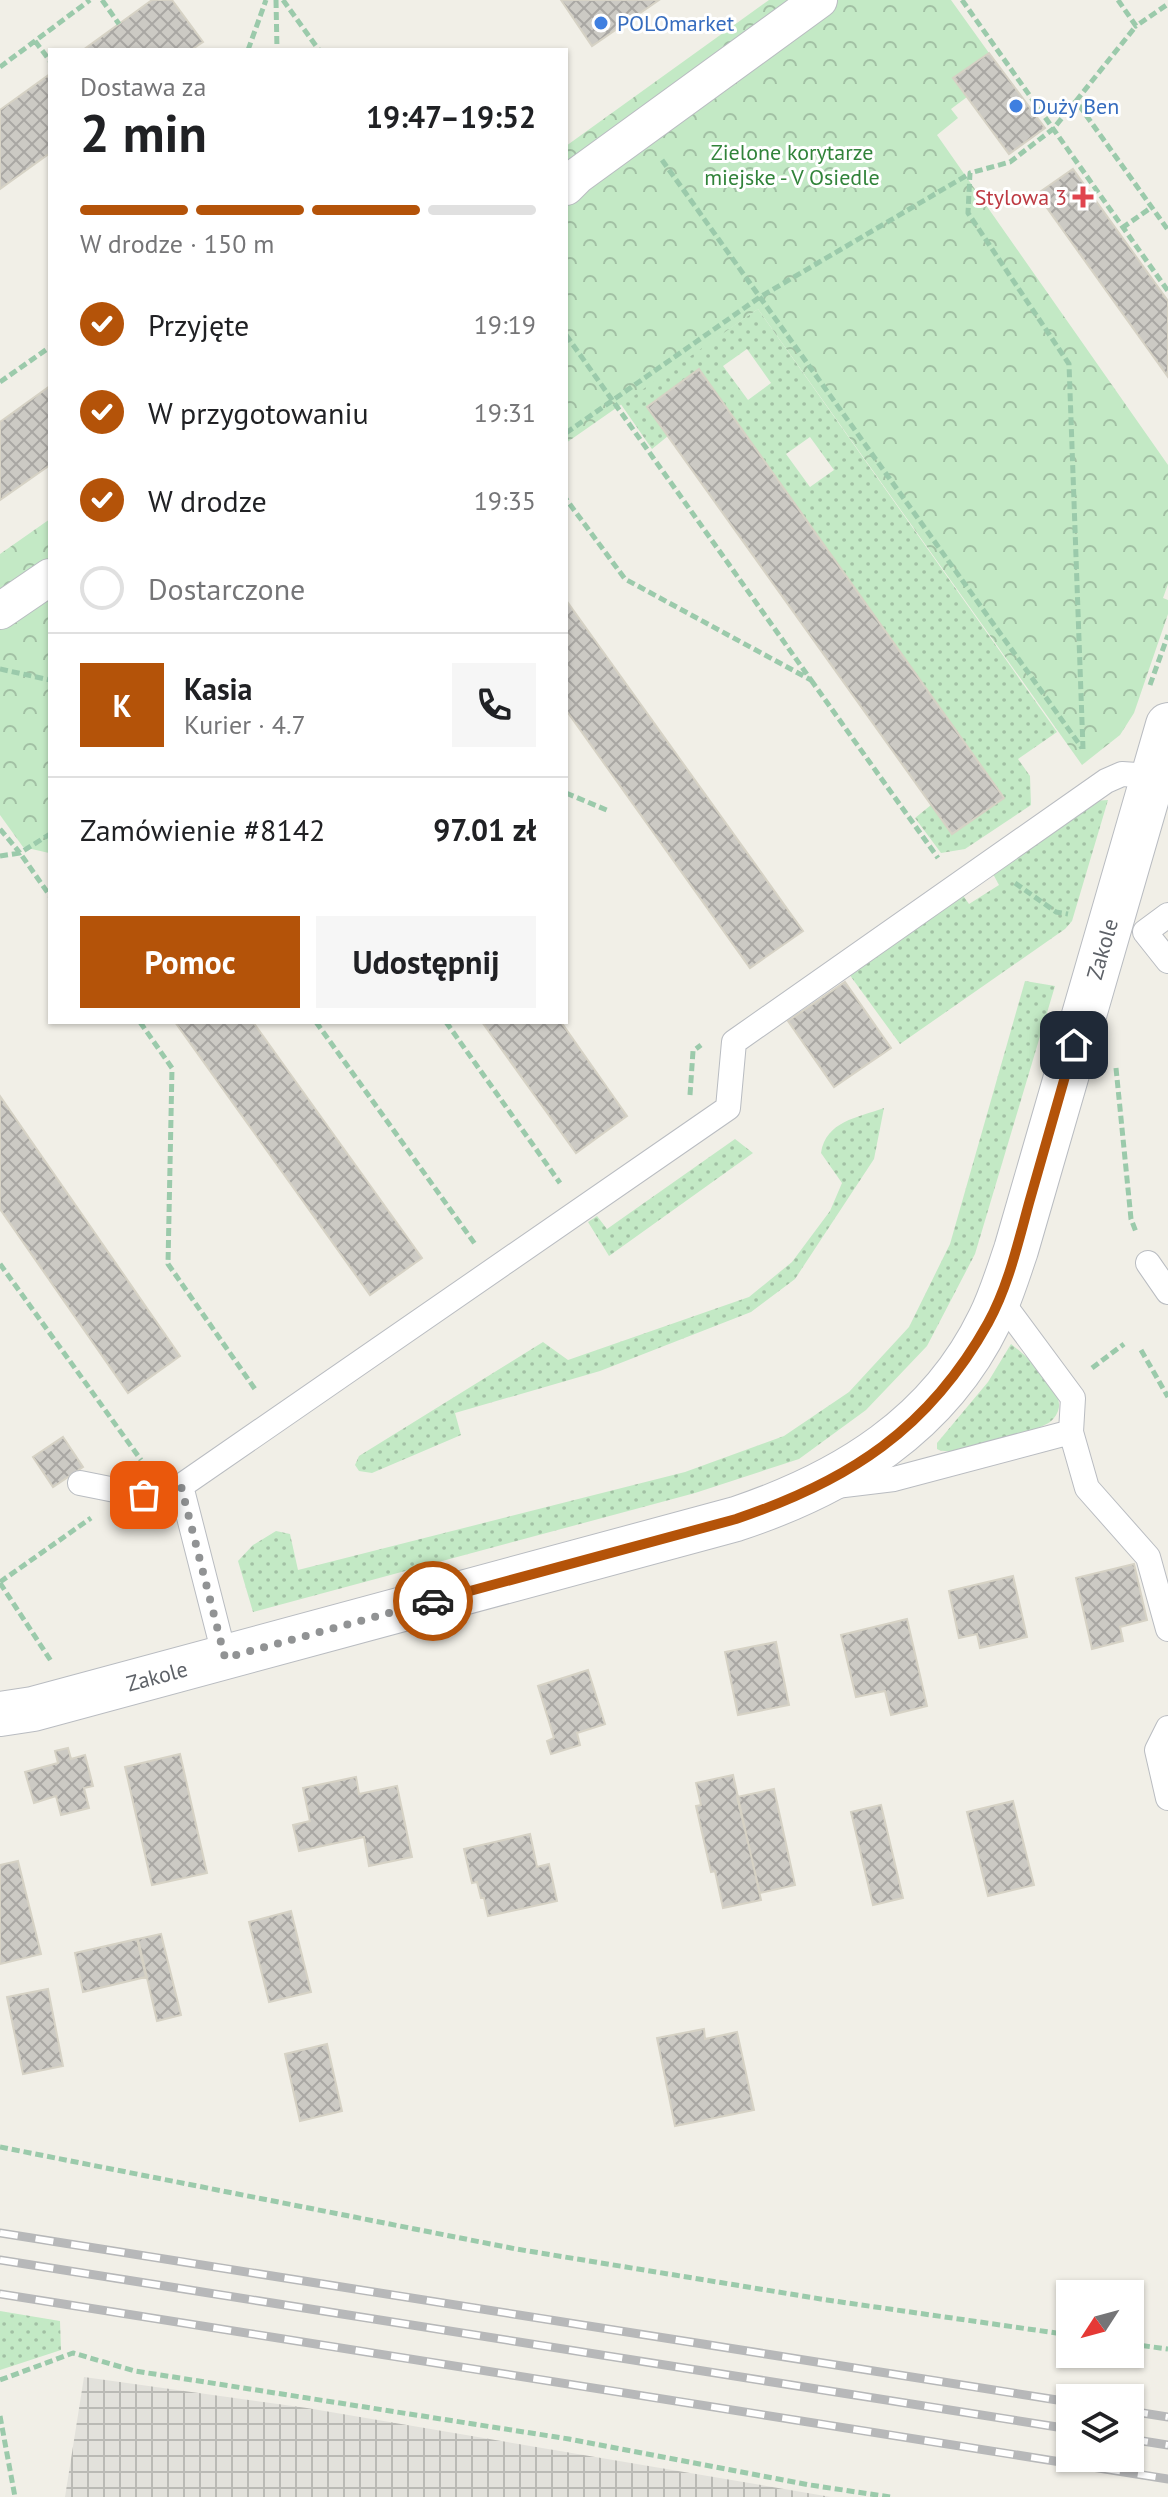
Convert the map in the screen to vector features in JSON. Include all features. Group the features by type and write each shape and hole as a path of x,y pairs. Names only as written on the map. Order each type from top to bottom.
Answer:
{"street":[{"path":"568,185 819,0"},
{"path":"0,611 48,578"},
{"name":"Zakole","path":"0,1714 33,1709 736,1519 814,1489 875,1454 908,1427 955,1377 989,1321 999,1298 1111,928 1168,725"}],"lane":[{"path":"80,1483 160,1499 181,1486 728,1108 734,1042 1106,781 1122,774 1152,776"},
{"path":"1111,928 1168,915"},
{"path":"1111,928 1168,961"},
{"path":"1148,1263 1168,1292"},
{"path":"999,1298 1073,1398 1071,1432 1087,1488 1148,1557 1168,1629"},
{"path":"814,1489 894,1479 1071,1432"},
{"path":"181,1486 225,1658"},
{"path":"1168,1728 1157,1750 1168,1798"}],"path":[{"path":"0,67 90,0"},
{"path":"102,0 119,24"},
{"path":"249,48 266,0"},
{"path":"276,0 277,48"},
{"path":"283,0 318,48"},
{"path":"962,0 1168,291"},
{"path":"1118,0 1136,26"},
{"path":"568,432 760,297 970,173 1010,162 1053,129 1136,26 1168,4"},
{"path":"35,41 48,58"},
{"path":"1076,101 1168,230"},
{"path":"640,130 1106,781"},
{"path":"970,173 968,213 1069,364 1083,749"},
{"path":"1122,228 1152,207"},
{"path":"568,338 937,858"},
{"path":"0,382 48,348"},
{"path":"568,502 625,579 811,680"},
{"path":"0,669 48,680"},
{"path":"568,794 609,811"},
{"path":"0,829 48,893"},
{"path":"0,856 20,853 48,835"},
{"path":"926,866 937,858 953,857"},
{"path":"1010,880 1056,912 1111,928"},
{"path":"141,1024 172,1068 168,1264 260,1396"},
{"path":"317,1024 476,1245"},
{"path":"447,1024 561,1184"},
{"path":"688,1110 693,1051 704,1043"},
{"path":"1115,1058 1131,1219 1148,1263"},
{"path":"0,1264 144,1463"},
{"path":"1085,1374 1124,1344"},
{"path":"1141,1350 1168,1397"},
{"path":"58,1671 0,1583 104,1509"},
{"path":"0,2147 516,2249 827,2300 1056,2333"},
{"path":"1144,2346 1168,2349"},
{"path":"0,2380 73,2353 135,2371 569,2439 810,2485 890,2497"},
{"path":"0,2416 15,2497"}],"shaded area":[{"path":"84,2377 307,2408 831,2497 65,2497"}],"green space":[{"name":"Zielone korytarze miejske - V Osiedle","path":"769,0 951,0 989,53 953,78 967,97 951,109 958,118 937,135 1168,465 1168,584 1163,598 1168,600 1168,614 1134,713 1120,735 1082,765 758,309 568,442 568,145"},
{"path":"758,309 1057,732 1018,759 1030,776 1031,805 965,849 941,853 915,818 931,805 952,834 1004,797 699,370 647,406 668,436 652,449 620,403","holes":["747,349 771,383 748,400 723,366","810,437 834,470 810,487 786,454"]},
{"path":"48,520 48,853 23,847 0,815 0,554"},
{"path":"1108,800 1072,921 1065,929 900,1044 849,974 962,894 969,904 999,885 992,872 1094,801"},
{"path":"1025,981 1055,986 975,1254 927,1346 866,1410 799,1459 695,1493 253,1612 238,1561 253,1545 276,1531 290,1534 298,1570 685,1472 784,1436 849,1392 909,1327 950,1244"},
{"path":"884,1108 874,1159 795,1279 751,1312 600,1371 455,1413 461,1435 372,1473 359,1471 355,1465 359,1456 543,1342 568,1360 749,1297 792,1262 830,1211 842,1183 821,1153 829,1134 844,1122"},
{"path":"735,1139 753,1153 609,1256 588,1222 597,1216 607,1229"},
{"path":"1011,1344 1049,1381 1058,1398 1055,1417 1041,1427 975,1448 959,1451 937,1449 937,1443 988,1382"},
{"path":"0,2311 60,2321 61,2350 0,2370"}],"building":[{"path":"152,0 172,0 203,42 194,48 86,48"},
{"name":"POLOmarket","path":"561,0 659,0 592,46"},
{"path":"989,53 1045,128 1009,154 953,78"},
{"path":"48,75 48,154 0,189 0,110"},
{"path":"1073,169 1168,301 1168,377 1037,194"},
{"path":"699,369 1004,798 952,834 647,407"},
{"path":"48,387 48,466 0,500 0,422"},
{"path":"568,603 803,931 750,968 568,713"},
{"path":"845,982 891,1048 834,1087 788,1021"},
{"path":"176,1024 254,1024 422,1258 370,1295"},
{"path":"483,1024 562,1024 627,1116 576,1153"},
{"path":"0,1096 180,1356 128,1393 0,1209"},
{"path":"63,1437 83,1467 53,1487 33,1457"},
{"path":"1134,1564 1147,1620 1120,1627 1123,1641 1092,1649 1076,1578"},
{"path":"1013,1576 1027,1637 980,1648 977,1634 959,1638 949,1591"},
{"path":"907,1619 927,1706 891,1715 885,1691 856,1697 841,1635"},
{"path":"776,1642 789,1705 738,1715 725,1652"},
{"path":"588,1670 605,1724 577,1733 580,1745 551,1754 547,1741 554,1738 538,1686"},
{"path":"68,1748 71,1759 85,1755 93,1786 84,1788 89,1808 61,1815 56,1796 34,1803 25,1772 58,1763 55,1751"},
{"path":"180,1754 207,1873 152,1885 125,1767"},
{"path":"733,1775 761,1900 723,1908 696,1806 701,1805 696,1783"},
{"path":"356,1777 359,1794 397,1786 412,1857 369,1866 364,1837 299,1851 293,1825 310,1821 303,1788"},
{"path":"774,1789 795,1885 760,1893 737,1797"},
{"path":"1013,1801 1034,1885 988,1896 967,1812"},
{"path":"881,1805 903,1898 873,1905 851,1812"},
{"path":"530,1834 537,1867 549,1864 557,1901 488,1916 477,1882 472,1883 464,1849"},
{"path":"18,1861 41,1954 0,1964 0,1865"},
{"path":"291,1911 311,1992 269,2002 249,1922"},
{"path":"161,1934 181,2015 157,2021 138,1939"},
{"path":"137,1939 146,1977 83,1992 75,1953"},
{"path":"48,1989 63,2066 23,2074 7,1997"},
{"path":"704,2029 705,2039 737,2032 754,2110 675,2126 657,2038"},
{"path":"327,2044 342,2111 300,2121 285,2054"}],"railway":[{"path":"0,2233 1056,2400"},
{"path":"0,2260 1056,2427"},
{"path":"0,2294 1168,2479"},
{"path":"1144,2413 1168,2417"},
{"path":"1144,2441 1168,2445"}],"way so far":[{"path":"144,1495 160,1499 181,1486 225,1658 433,1601"}],"place":[{"name":"POLOmarket","path":"601,23"},
{"name":"Duży Ben","path":"1016,106"},
{"name":"Stylowa 3","path":"1083,197"}],"route":[{"path":"433,1601 775,1506 838,1476 875,1454 908,1427 955,1377 989,1321 999,1298 1016,1250 1074,1045"}]}
